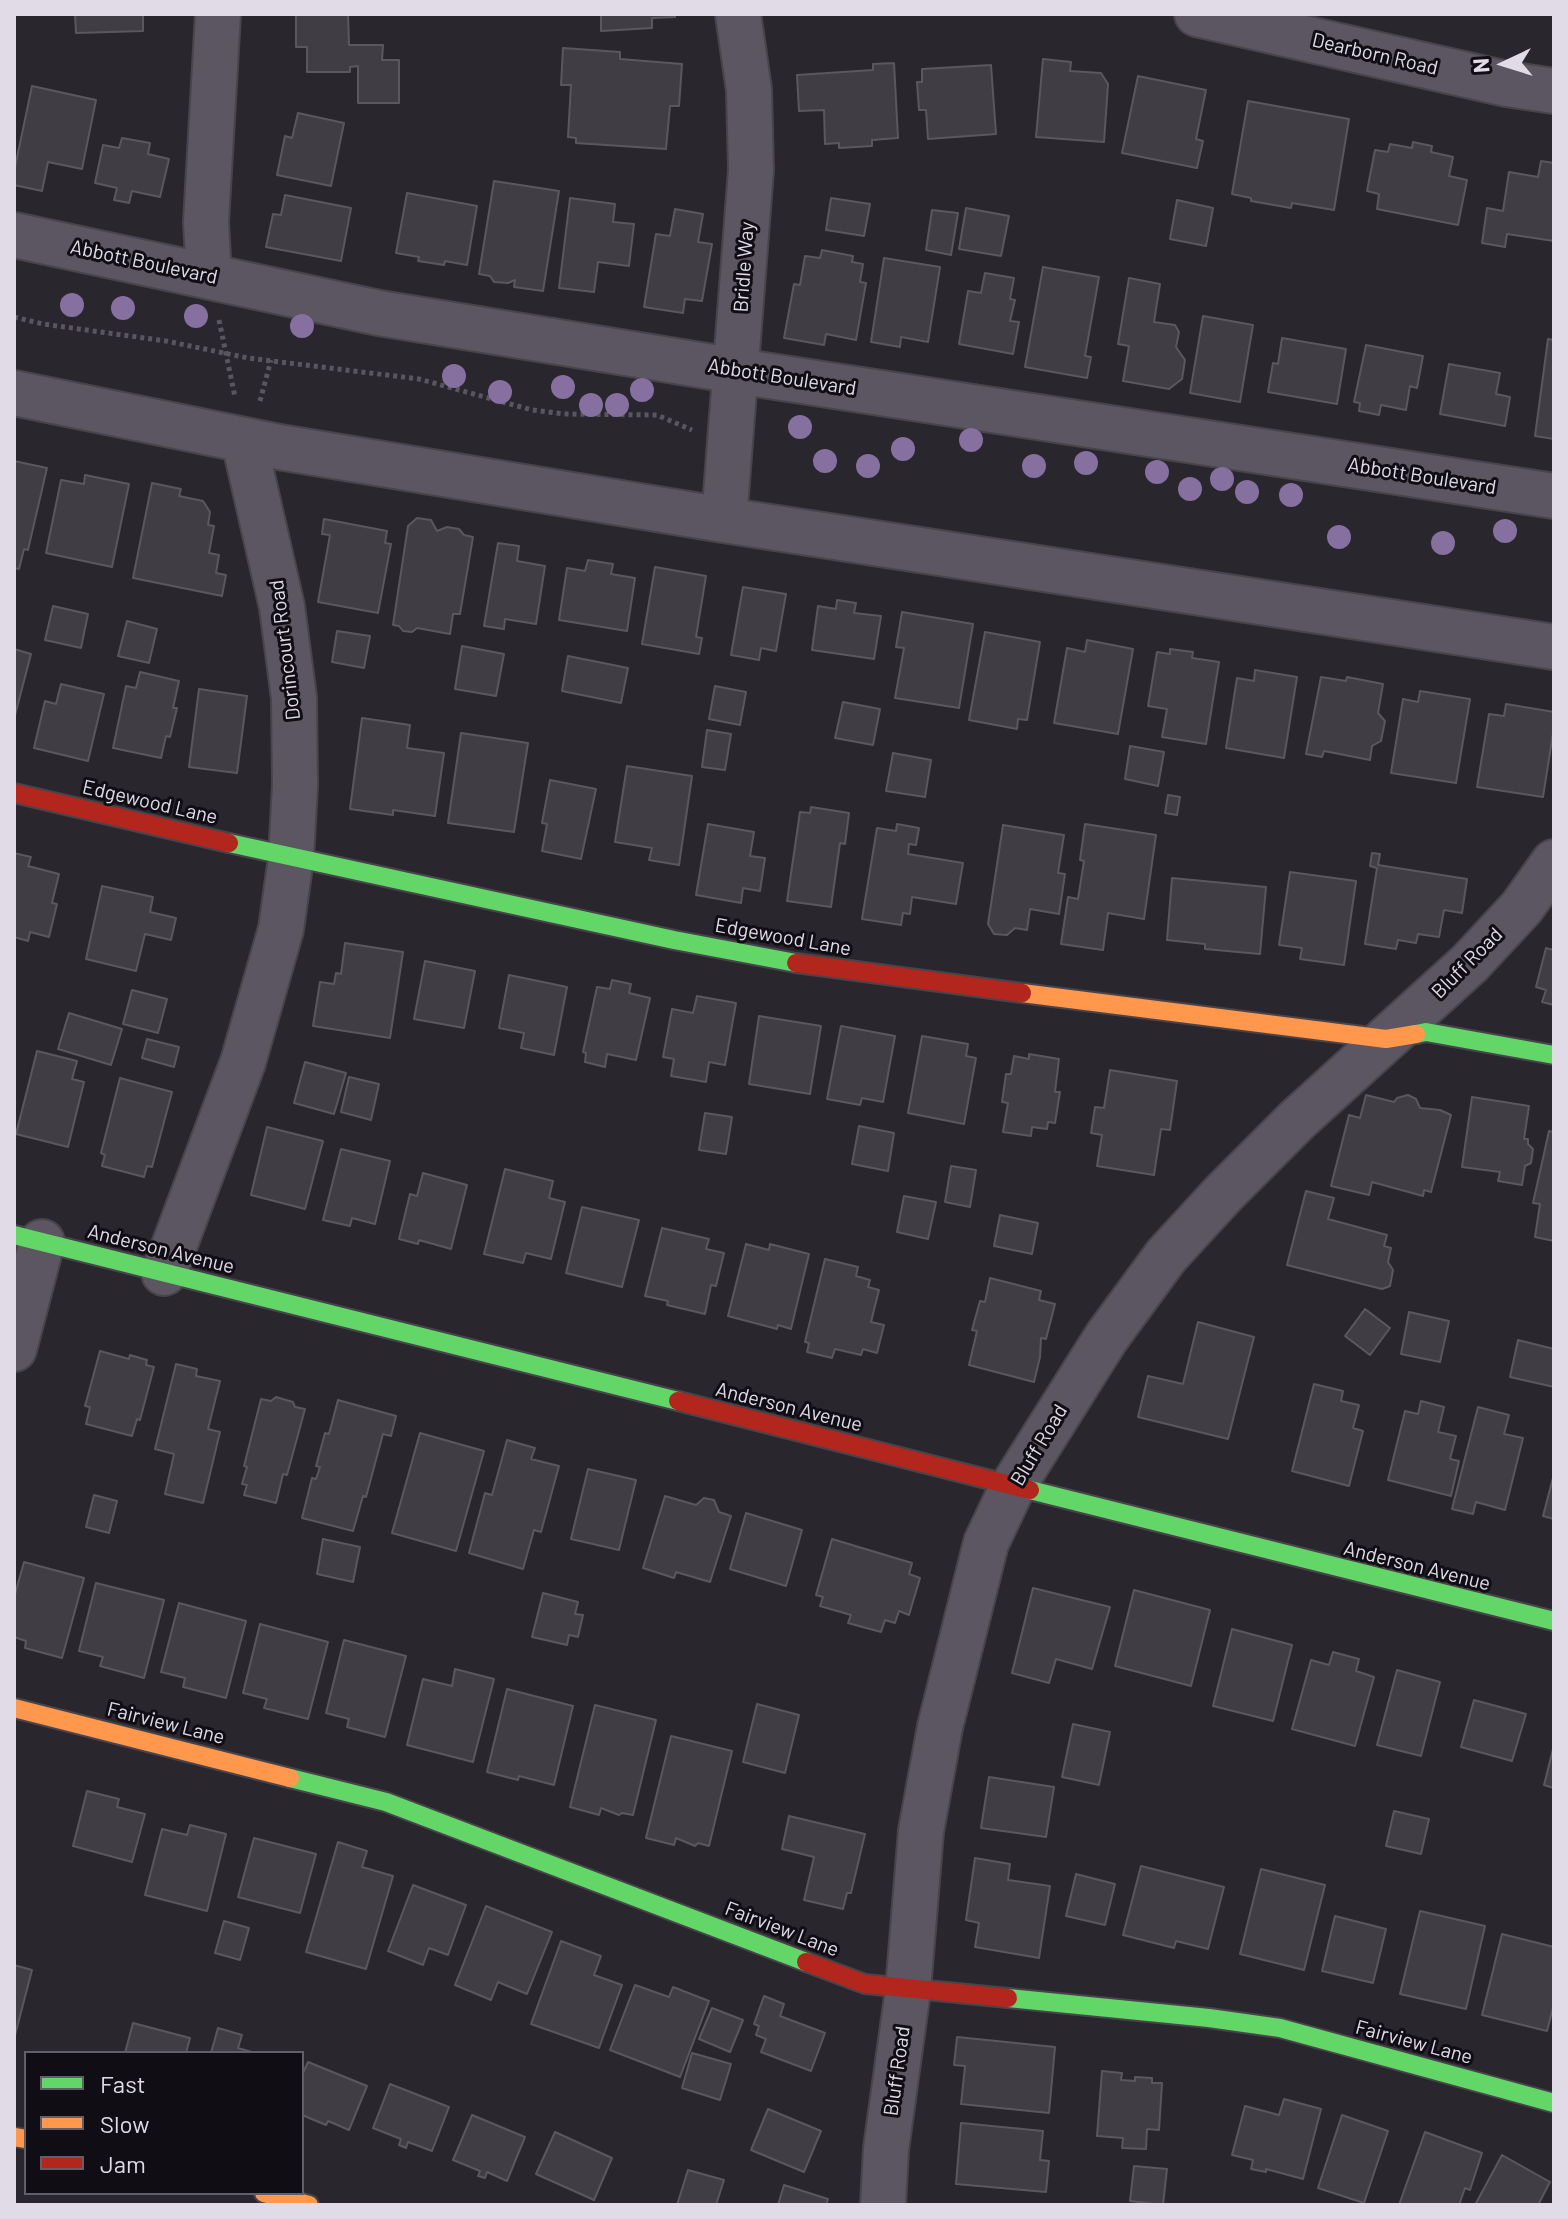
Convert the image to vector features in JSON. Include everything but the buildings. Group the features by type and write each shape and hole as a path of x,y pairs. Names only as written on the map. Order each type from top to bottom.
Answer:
{"street":[{"path":"209,276 206,222 218,14"},
{"name":"Bridle Way","path":"724,520 751,170 749,90 738,14"},
{"name":"Dearborn Road","path":"1197,14 1507,84 1554,91"},
{"name":"Abbott Boulevard","path":"14,235 379,313 1554,496"},
{"path":"14,393 244,441 724,520 1554,647"},
{"name":"Dorincourt Road","path":"164,1273 243,1062 281,929 291,858 295,785 294,698 282,607 244,441"},
{"name":"Edgewood Lane","path":"14,793 291,858 674,940 830,969 1386,1039 1426,1032 1554,1055"},
{"name":"Bluff Road","path":"883,2205 886,2149 908,1990 921,1831 939,1734 986,1543 1013,1486 1106,1338 1166,1256 1297,1120 1470,963 1522,907 1554,862"},
{"path":"14,1349 28,1238"},
{"name":"Anderson Avenue","path":"28,1238 1554,1621"},
{"name":"Fairview Lane","path":"14,1708 386,1802 865,1984 1209,2018 1280,2028 1554,2103"},
{"path":"272,2195 309,2205"}],"path":[{"path":"209,276 244,441"},
{"path":"14,317 166,341 226,354 419,379 532,410 564,414 657,415 697,432 731,436"},
{"path":"260,401 271,360"}],"traffic: fast":[{"path":"229,843 674,940 796,963"},
{"path":"1416,1034 1426,1032 1554,1055"},
{"path":"14,1235 678,1401"},
{"path":"1030,1490 1554,1621"},
{"path":"290,1778 386,1802 806,1962"},
{"path":"1008,1998 1280,2028 1554,2103"}],"traffic: slow":[{"path":"1022,993 1386,1039 1416,1034"},
{"path":"14,1708 290,1778"},
{"path":"14,2137 24,2139"},
{"path":"272,2195 309,2205"}],"traffic: jam":[{"path":"14,793 229,843"},
{"path":"796,963 1022,993"},
{"path":"678,1401 1030,1490"},
{"path":"806,1962 865,1984 1008,1998"}]}
